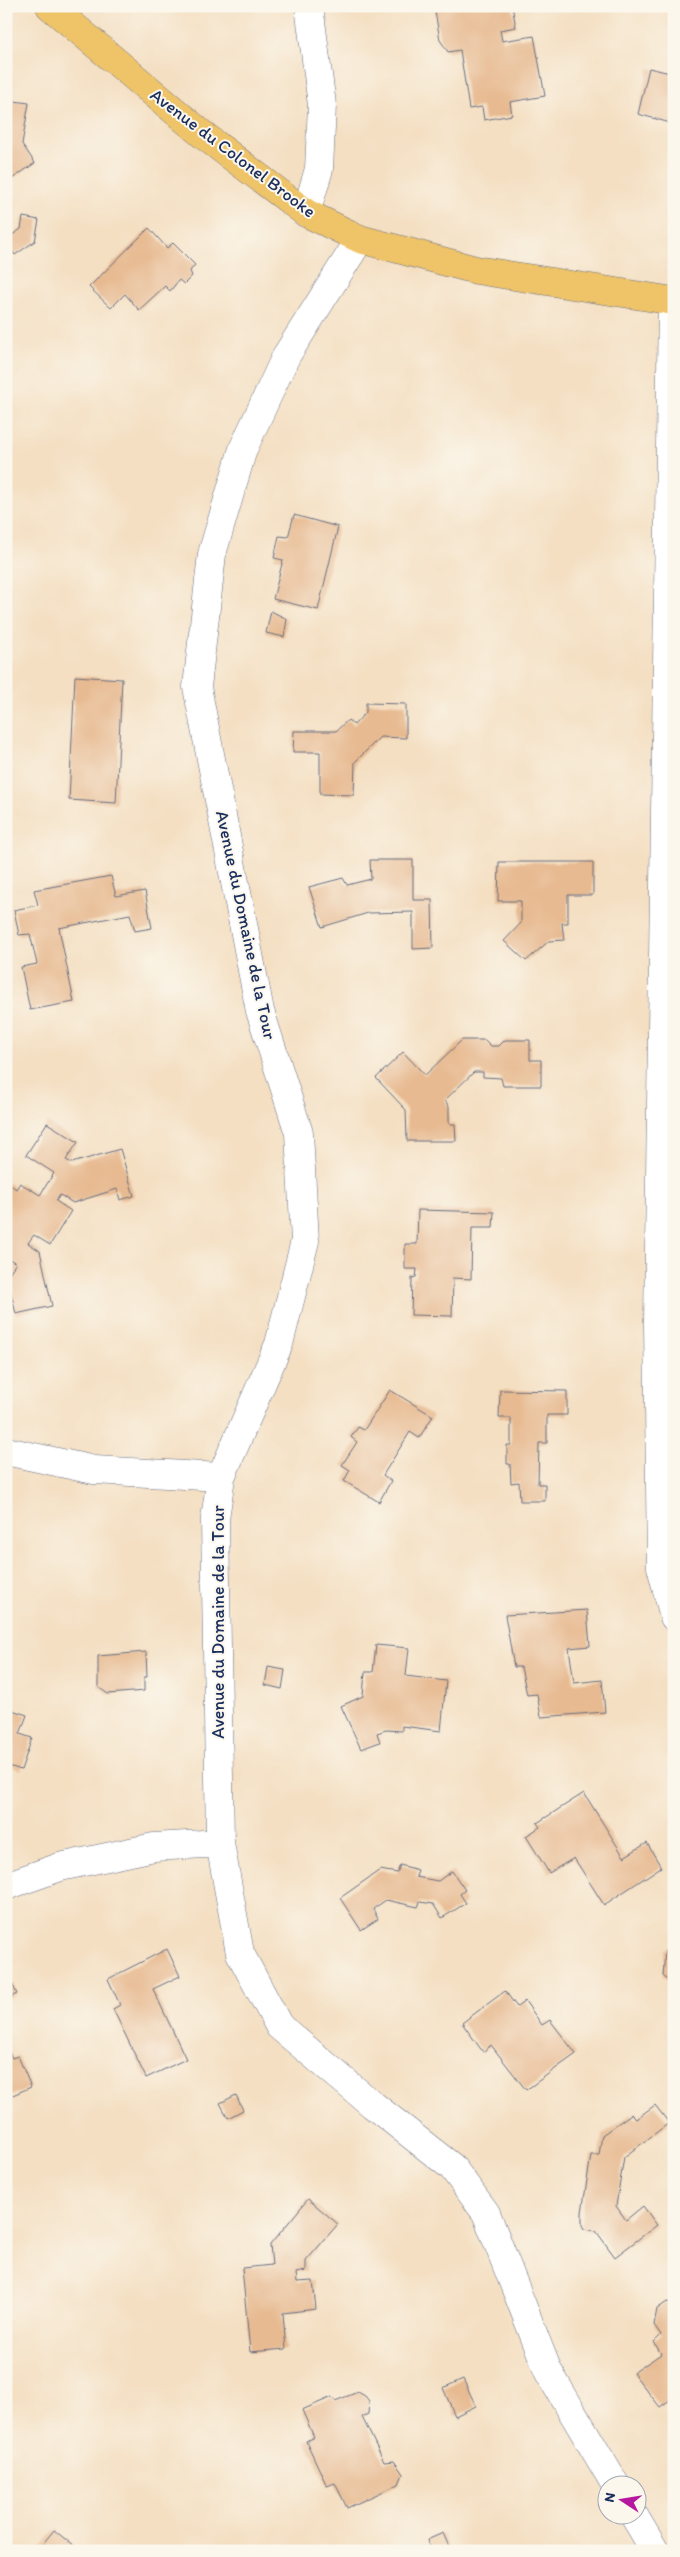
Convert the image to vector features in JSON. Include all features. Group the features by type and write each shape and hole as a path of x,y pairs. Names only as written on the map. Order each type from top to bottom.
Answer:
{"main road":[{"name":"Avenue du Colonel Brooke","path":"50,6 202,134 306,213 360,239 476,270 673,301"}],"street":[{"path":"306,213 319,169 322,105 309,6"},
{"name":"Avenue du Domaine de la Tour","path":"360,239 286,356 243,449 212,554 197,686 260,1011 299,1133 305,1241 279,1344 221,1477 215,1519 220,1844 240,1953 279,2026 373,2105 452,2166 486,2213 548,2371 609,2474"},
{"path":"673,301 658,1323 661,1567 674,1617"},
{"path":"6,1451 94,1470 221,1477"},
{"path":"6,1886 60,1866 154,1847 220,1844"},
{"path":"639,2524 654,2551"}],"building":[{"path":"434,6 512,6 516,27 500,30 502,41 534,36 545,96 510,102 512,115 484,120 482,107 469,109 460,50 448,52 440,40"},
{"path":"649,68 674,74 674,124 638,114"},
{"path":"6,100 29,103 22,144 35,163 6,183"},
{"path":"23,217 39,220 35,241 15,255 6,243 6,239 21,229"},
{"path":"149,228 167,248 173,243 195,265 190,271 192,276 184,284 179,280 170,291 165,286 139,310 125,294 111,308 89,287"},
{"path":"294,515 338,527 318,610 273,599 283,560 274,558 279,536 288,537"},
{"path":"271,611 287,619 284,637 266,633"},
{"path":"75,676 122,679 116,803 69,800"},
{"path":"366,703 406,704 406,738 380,737 355,762 354,795 320,794 320,752 293,752 294,731 336,731 348,720 354,725 366,712"},
{"path":"370,860 413,860 413,900 432,900 433,948 413,949 413,912 368,913 322,927 309,887 343,878 347,885 371,879"},
{"path":"499,862 593,862 593,895 568,895 568,923 562,923 564,940 549,941 526,961 504,941 521,923 521,901 498,901"},
{"path":"111,876 116,896 145,891 152,928 135,931 130,914 59,928 74,1002 30,1010 21,967 37,964 30,934 19,935 14,910 38,905 34,890"},
{"path":"462,1040 485,1040 491,1046 499,1046 505,1040 530,1040 530,1060 541,1060 541,1086 503,1086 501,1078 483,1077 483,1072 474,1072 445,1100 449,1107 449,1124 455,1124 456,1141 407,1141 406,1110 376,1078 403,1052 425,1075"},
{"path":"47,1123 78,1142 66,1160 72,1163 120,1149 134,1196 120,1200 117,1189 73,1203 60,1195 56,1201 71,1211 50,1245 34,1235 28,1243 40,1251 52,1306 16,1314 7,1276 16,1263 6,1257 6,1186 8,1183 16,1189 20,1183 40,1195 54,1173 26,1155"},
{"path":"418,1210 494,1212 493,1228 472,1228 471,1279 453,1278 452,1316 411,1315 412,1278 416,1277 417,1269 405,1269 405,1244 417,1244"},
{"path":"390,1390 433,1416 419,1438 410,1432 383,1475 391,1481 379,1502 344,1481 350,1470 342,1465 357,1442 351,1437 358,1427 364,1430"},
{"path":"500,1390 567,1391 567,1415 547,1415 547,1443 539,1443 538,1484 545,1484 545,1501 520,1501 519,1482 511,1483 510,1464 507,1464 507,1445 511,1445 511,1418 499,1418"},
{"path":"587,1610 590,1646 569,1648 574,1683 602,1680 605,1712 541,1717 537,1694 527,1695 521,1667 514,1667 505,1615"},
{"path":"376,1645 409,1648 406,1676 446,1681 441,1731 402,1726 402,1731 386,1730 377,1733 380,1742 361,1749 341,1706 363,1696 365,1672 373,1672"},
{"path":"146,1652 147,1677 144,1677 144,1691 108,1694 98,1687 98,1656"},
{"path":"268,1667 285,1670 282,1689 265,1685"},
{"path":"6,1708 27,1715 20,1734 32,1738 21,1770 6,1765"},
{"path":"584,1793 624,1857 647,1843 661,1867 604,1905 574,1858 549,1873 526,1836 540,1827 537,1823"},
{"path":"400,1865 418,1870 416,1877 438,1881 452,1871 465,1890 460,1894 466,1903 442,1918 433,1904 420,1902 418,1907 386,1900 373,1909 378,1919 361,1930 340,1898 380,1870 397,1873"},
{"path":"674,1944 674,1986 663,1976 665,1951"},
{"path":"167,1949 180,1976 153,1989 186,2059 146,2078 113,2009 120,2005 108,1979"},
{"path":"6,1971 17,1994 6,1999"},
{"path":"505,1991 517,2007 525,2001 542,2025 550,2020 576,2054 526,2090 491,2045 483,2052 462,2023"},
{"path":"6,2046 12,2058 18,2056 31,2087 6,2098"},
{"path":"236,2095 243,2110 228,2118 220,2103"},
{"path":"655,2105 669,2123 624,2157 616,2206 626,2220 643,2206 657,2225 615,2257 596,2231 584,2229 582,2225 582,2212 591,2155 599,2155 602,2135 631,2114 636,2119"},
{"path":"308,2199 338,2224 306,2261 306,2271 296,2273 297,2282 313,2281 316,2309 283,2313 286,2349 250,2352 242,2268 272,2265 270,2245"},
{"path":"667,2302 674,2304 674,2397 660,2407 633,2373 661,2354 654,2342 661,2335 654,2325 657,2309"},
{"path":"463,2379 476,2406 455,2416 443,2388"},
{"path":"358,2392 369,2401 368,2414 362,2417 384,2462 394,2461 403,2474 399,2484 347,2508 335,2483 327,2486 306,2441 314,2437 302,2410 332,2397 335,2401"},
{"path":"54,2530 80,2551 37,2551"},
{"path":"443,2533 451,2551 424,2551 430,2548 427,2540"}]}
